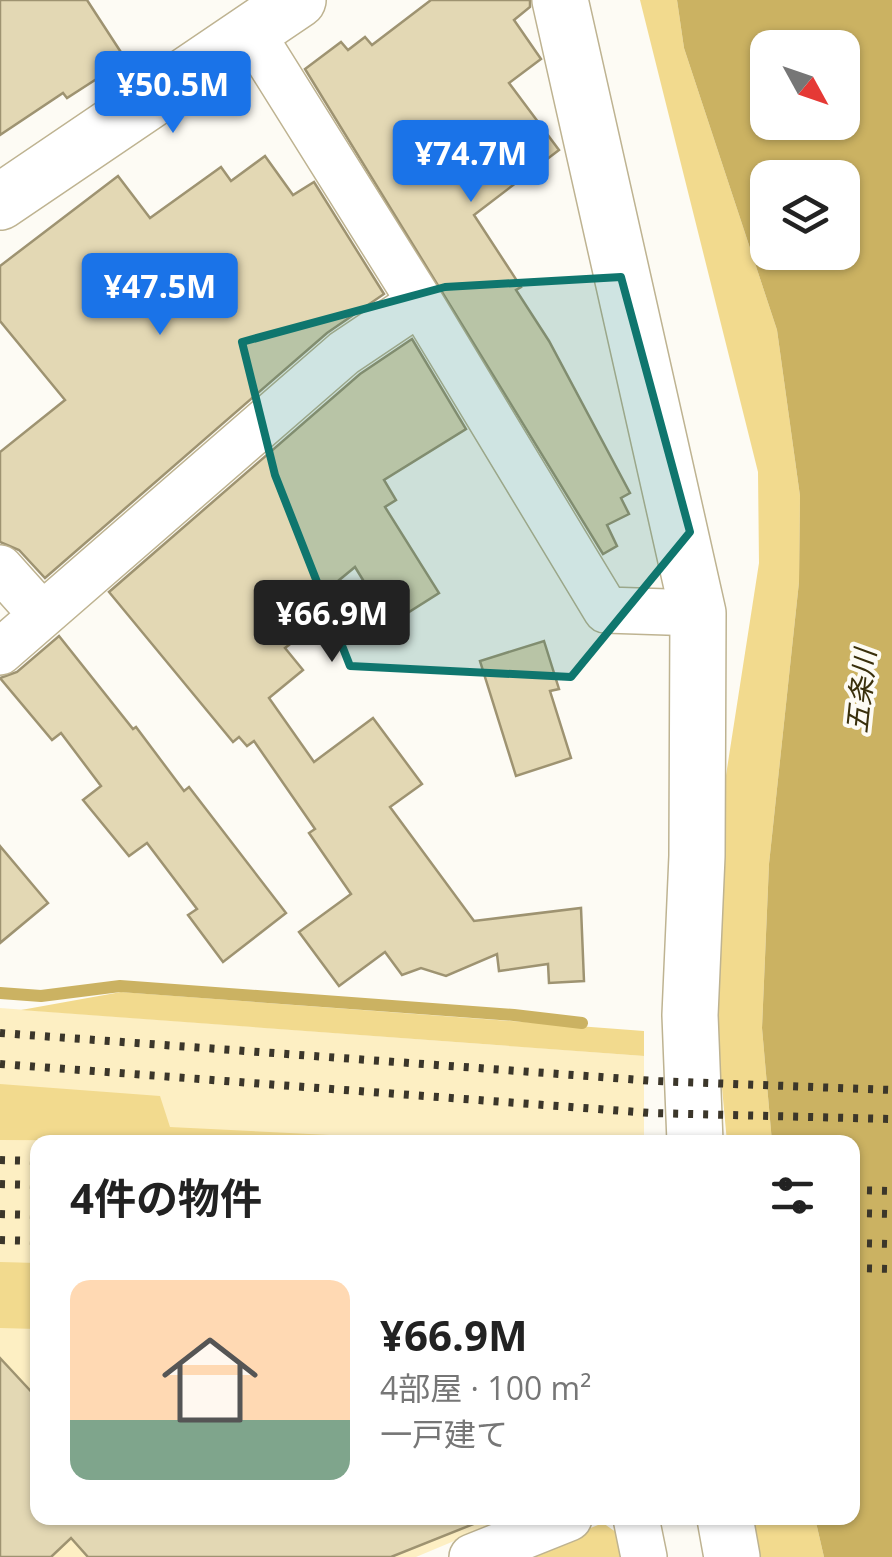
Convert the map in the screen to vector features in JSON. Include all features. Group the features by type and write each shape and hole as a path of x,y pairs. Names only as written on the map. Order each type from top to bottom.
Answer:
{"street":[{"path":"0,202 298,0"},
{"path":"560,0 698,613 697,856 690,1015 696,1135"},
{"path":"250,32 420,302 606,610 698,613"},
{"path":"0,652 344,352 420,302"},
{"path":"0,568 42,614"},
{"path":"472,1557 552,1525"},
{"path":"637,1525 644,1557"},
{"path":"726,1525 732,1557"}],"highlighted area":[{"path":"621,277 690,532 571,677 350,666 275,475 242,342 445,287"}],"shaded area":[{"path":"640,0 677,0 684,48 750,248 750,270 757,270 777,330 800,496 799,582 769,864 762,1028 771,1135 726,1135 711,968 715,846 759,563 758,472"},
{"path":"121,992 644,1031 644,1056 21,1010"},
{"path":"0,1008 644,1056 644,1135 30,1135 30,1525 492,1525 416,1557 0,1557"},
{"path":"0,1084 160,1096 170,1127 330,1135 30,1135 30,1140 0,1140"},
{"path":"0,1262 30,1263 30,1329 0,1328"},
{"path":"606,1525 623,1537 627,1557 518,1557"},
{"path":"753,1525 817,1525 824,1557 757,1557"}],"water":[{"name":"五条川","path":"677,0 892,0 892,1557 824,1557 817,1525 860,1525 860,1135 771,1135 762,1028 769,864 799,582 800,496 777,330 757,270 860,270 860,160 750,160 750,248 684,48"}],"building":[{"path":"0,0 87,0 126,60 67,98 63,93 0,135"},
{"path":"431,0 530,0 530,7 514,20 541,59 509,83 559,150 474,215 521,287 516,290 549,341 630,493 621,498 629,514 607,525 617,546 603,554 305,69 341,42 348,50 365,37 372,45"},
{"path":"265,156 293,195 314,182 384,294 327,333 45,578 19,550 0,542 0,452 65,400 0,321 0,266 118,176 150,218 221,167 231,181"},
{"path":"412,339 466,429 384,480 396,500 385,507 439,593 390,624 355,567 286,624 298,638 285,648 303,670 269,698 314,762 373,718 422,784 390,807 474,921 581,908 584,981 549,983 548,964 499,971 497,954 446,976 421,968 402,975 385,952 339,986 299,932 351,894 309,833 315,829 254,741 247,746 239,737 233,742 109,592 360,374"},
{"path":"59,636 184,791 189,787 286,913 223,962 188,915 197,909 147,843 129,856 83,800 101,786 61,733 52,740 0,678 17,672"},
{"path":"544,641 559,689 550,691 571,758 516,776 480,661"},
{"path":"0,846 48,903 0,943"},
{"path":"0,1358 30,1390 30,1525 471,1525 391,1557 88,1557 71,1538 51,1557 0,1557"}],"waterway":[{"path":"0,993 41,996 120,986 582,1023"}],"railway":[{"path":"0,1033 655,1081 892,1090"},
{"path":"0,1064 651,1113 892,1119"},
{"path":"0,1160 30,1161"},
{"path":"0,1184 30,1185"},
{"path":"860,1190 892,1191"},
{"path":"860,1213 892,1214"},
{"path":"0,1214 30,1215"},
{"path":"0,1240 30,1241"},
{"path":"860,1243 892,1244"},
{"path":"860,1268 892,1269"}]}
